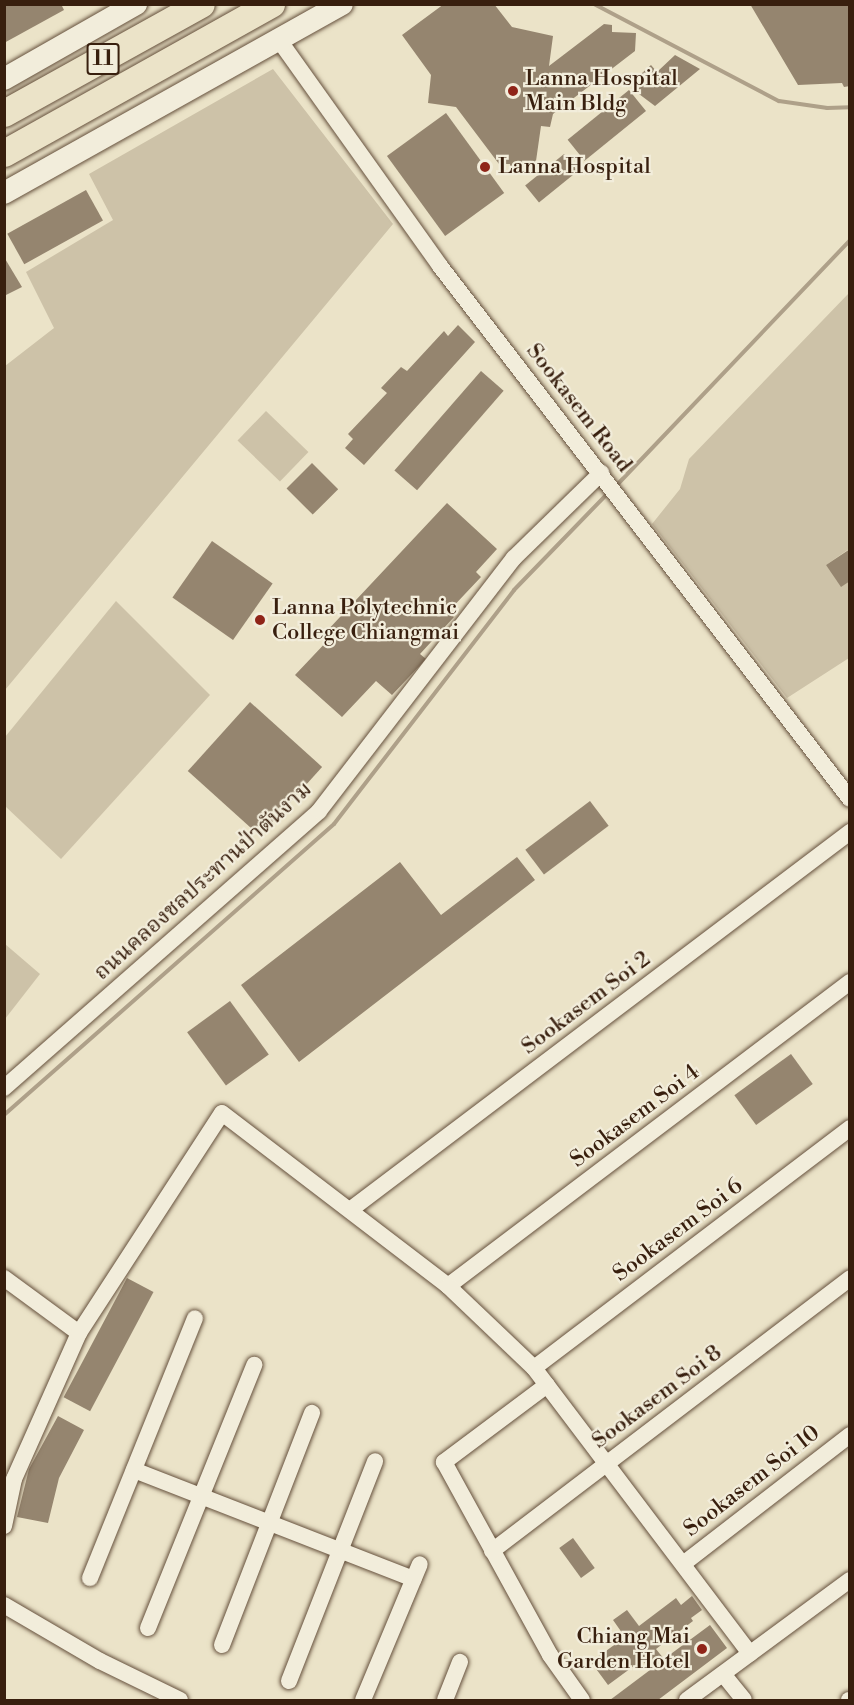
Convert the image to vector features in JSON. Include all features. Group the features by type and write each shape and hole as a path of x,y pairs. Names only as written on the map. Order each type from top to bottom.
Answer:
{"highway":[{"name":"11","path":"4,112 201,4"},
{"name":"11","path":"4,153 271,4"}],"main road":[{"path":"4,79 136,4"},
{"path":"4,193 342,4"}],"street":[{"name":"Sookasem Road","path":"279,40 440,266 626,505 849,799"},
{"name":"ถนนคลองชลประทานป่าตันงาม","path":"4,1088 319,811 514,558 600,473"},
{"name":"Sookasem Soi 2","path":"350,1210 849,832"},
{"name":"Sookasem Soi 4","path":"448,1286 849,982"},
{"path":"4,1526 14,1479 79,1333 222,1113 448,1286 534,1368 750,1654"},
{"name":"Sookasem Soi 6","path":"534,1368 849,1128"},
{"path":"4,1278 79,1333"},
{"name":"Sookasem Soi 8","path":"492,1551 849,1278"},
{"path":"90,1578 195,1318"},
{"path":"148,1628 254,1365"},
{"path":"547,1385 444,1462 550,1655 582,1701"},
{"path":"222,1645 312,1413"},
{"name":"Sookasem Soi 10","path":"683,1564 849,1435"},
{"path":"289,1682 375,1461"},
{"path":"134,1470 340,1550 416,1571 363,1701"},
{"path":"687,1701 849,1580"},
{"path":"4,1605 100,1661 180,1701"},
{"path":"445,1701 460,1662"},
{"path":"723,1674 744,1701"}],"shaded area":[{"path":"273,69 393,224 5,690 5,366 54,328 26,272 113,220 89,174"},
{"path":"849,293 849,549 826,565 849,581 849,658 787,698 652,524 680,489 689,459"},
{"path":"266,411 308,452 280,481 238,440"},
{"path":"116,601 210,695 61,859 5,806 5,737"},
{"path":"5,944 40,974 5,1019"}],"building":[{"path":"4,4 61,4 64,10 4,43"},
{"name":"Lanna Hospital Main Bldg","path":"444,4 494,4 512,27 553,36 549,66 604,24 612,25 612,32 636,33 635,51 553,114 550,127 541,126 535,168 522,167 521,173 511,172 510,164 499,164 456,107 428,103 431,75 402,35"},
{"path":"750,4 850,4 850,86 844,87 842,83 798,85"},
{"path":"675,55 700,69 655,106 635,91 647,81 641,74 651,65 657,72"},
{"path":"629,90 646,111 585,161 568,140"},
{"path":"446,113 504,193 445,236 387,156"},
{"path":"564,154 578,171 539,203 525,185"},
{"path":"86,190 103,221 24,264 7,234"},
{"path":"4,257 22,287 4,296"},
{"path":"458,325 475,342 364,465 345,448 353,439 348,434 387,393 381,388 401,367 407,371 444,331 448,336"},
{"path":"481,371 504,391 417,490 394,471"},
{"path":"312,463 338,489 313,515 287,488"},
{"path":"447,503 497,549 476,572 481,577 448,612 454,617 420,654 426,659 392,695 376,681 342,717 295,675 330,638 325,633"},
{"path":"212,541 273,583 233,640 172,598"},
{"path":"850,549 850,581 841,587 826,565"},
{"path":"250,702 322,767 260,836 188,771"},
{"path":"590,801 609,826 544,875 525,850"},
{"path":"517,857 535,880 299,1062 241,985 400,862 441,915"},
{"path":"230,1001 269,1054 226,1086 187,1032"},
{"path":"791,1054 813,1084 756,1125 734,1095"},
{"path":"127,1278 153,1292 90,1411 64,1397"},
{"path":"58,1416 84,1430 59,1478 48,1523 17,1517 29,1469"},
{"path":"573,1538 595,1568 581,1578 559,1548"},
{"name":"Chiang Mai Garden Hotel","path":"692,1596 702,1610 691,1618 693,1621 656,1649 664,1659 710,1625 727,1648 658,1700 610,1700 650,1670 642,1660 608,1685 591,1662 625,1637 613,1620 627,1610 639,1626 676,1598 681,1605"}],"waterway":[{"path":"594,4 779,101 827,108 850,107"},
{"path":"615,487 850,240"},
{"path":"4,1115 334,824 514,590 609,492"}],"place":[{"name":"Lanna Hospital Main Bldg","path":"513,91"},
{"name":"Lanna Hospital","path":"485,167"},
{"name":"Lanna Polytechnic College Chiangmai","path":"260,620"},
{"name":"Chiang Mai Garden Hotel","path":"702,1649"}]}
